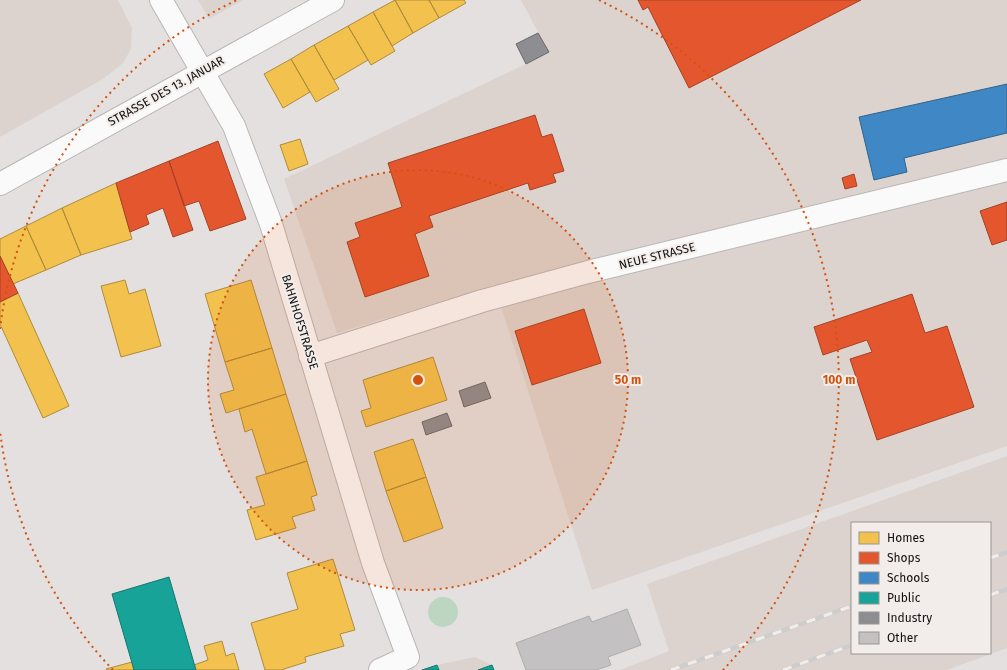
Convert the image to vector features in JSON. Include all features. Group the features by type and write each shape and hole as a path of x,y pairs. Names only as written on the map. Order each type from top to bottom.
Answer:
{"street":[{"name":"BAHNHOFSTRASSE","path":"161,0 234,126 271,224 374,563 408,657 380,670"},
{"name":"STRASSE DES 13. JANUAR","path":"0,184 202,71 333,0"},
{"name":"NEUE STRASSE","path":"310,356 482,301 588,272 1007,170"}],"shaded area":[{"path":"0,0 118,0 132,28 131,49 123,63 103,79 0,137"},
{"path":"198,0 243,0 209,19"},
{"path":"521,0 1007,0 1007,446 592,590 494,285 337,333 284,179 526,64 548,51"},
{"path":"1007,456 1007,648 991,654 991,522 851,522 851,654 991,654 947,670 620,670 669,651 647,584"},
{"path":"475,657 492,665 494,670 422,670 437,665"}],"green space":[{"path":"443,597 454,601 458,612 454,623 443,627 432,623 428,612 432,601"}],"building: Homes":[{"path":"395,0 429,0 439,18 413,33"},
{"path":"395,0 413,33 392,46 373,12"},
{"path":"429,0 464,0 466,3 439,18"},
{"path":"373,12 395,51 371,65 348,26"},
{"path":"348,26 368,60 334,80 314,45"},
{"path":"314,45 339,89 316,102 291,59"},
{"path":"291,59 310,92 283,108 264,74"},
{"path":"300,139 308,164 289,171 280,145"},
{"path":"116,183 132,239 81,255 62,208"},
{"path":"62,208 81,255 46,270 26,226"},
{"path":"26,226 46,270 13,284 0,256 0,239"},
{"path":"125,280 129,294 145,289 161,346 121,357 101,286"},
{"path":"251,280 272,348 225,362 205,294"},
{"path":"18,293 69,406 43,418 0,324 0,302"},
{"path":"272,348 286,394 226,413 220,394 234,390 225,362"},
{"path":"433,357 447,400 366,427 361,411 371,408 363,380"},
{"path":"286,394 307,461 266,474 252,429 245,432 239,409"},
{"path":"413,439 426,477 386,491 374,452"},
{"path":"307,461 317,495 311,497 315,510 292,517 296,528 256,540 247,510 265,505 256,477"},
{"path":"426,477 443,528 404,542 386,491"},
{"path":"333,559 355,630 340,634 344,646 305,657 306,662 281,670 265,670 251,623 298,609 287,573"},
{"path":"222,641 226,656 234,653 239,670 196,670 194,665 208,660 204,646"},
{"path":"132,662 134,670 106,669"}],"building: Shops":[{"path":"638,0 861,0 689,88 648,7 643,10"},
{"path":"535,115 542,137 552,134 564,171 553,174 556,182 530,190 528,183 429,216 433,227 415,234 429,276 365,297 347,242 360,237 355,223 402,207 388,163"},
{"path":"218,141 246,219 210,231 199,201 184,206 169,161"},
{"path":"169,161 193,230 173,237 163,208 146,215 149,224 130,232 116,183"},
{"path":"854,174 857,186 845,189 842,178"},
{"path":"1007,202 1007,240 992,245 980,211"},
{"path":"0,256 18,293 0,302"},
{"path":"912,294 925,333 947,326 974,407 877,440 850,359 872,352 867,340 823,355 814,327"},
{"path":"584,309 601,363 532,385 515,331"}],"building: Schools":[{"path":"1007,84 1007,133 904,158 907,172 874,180 859,117"}],"building: Public":[{"path":"169,577 196,670 134,670 112,594"},
{"path":"437,665 439,670 422,670"},
{"path":"492,665 494,670 478,670"}],"building: Industry":[{"path":"538,33 549,52 526,64 516,44"},
{"path":"485,382 491,398 464,407 459,391"},
{"path":"447,413 452,426 426,435 422,422"}],"building: Other":[{"path":"627,609 641,645 608,657 611,665 596,670 526,670 516,643 589,616 592,622"}],"railway":[{"path":"991,558 1007,552"},
{"path":"991,595 1007,589"},
{"path":"671,670 851,606"},
{"path":"783,670 851,645"}]}
